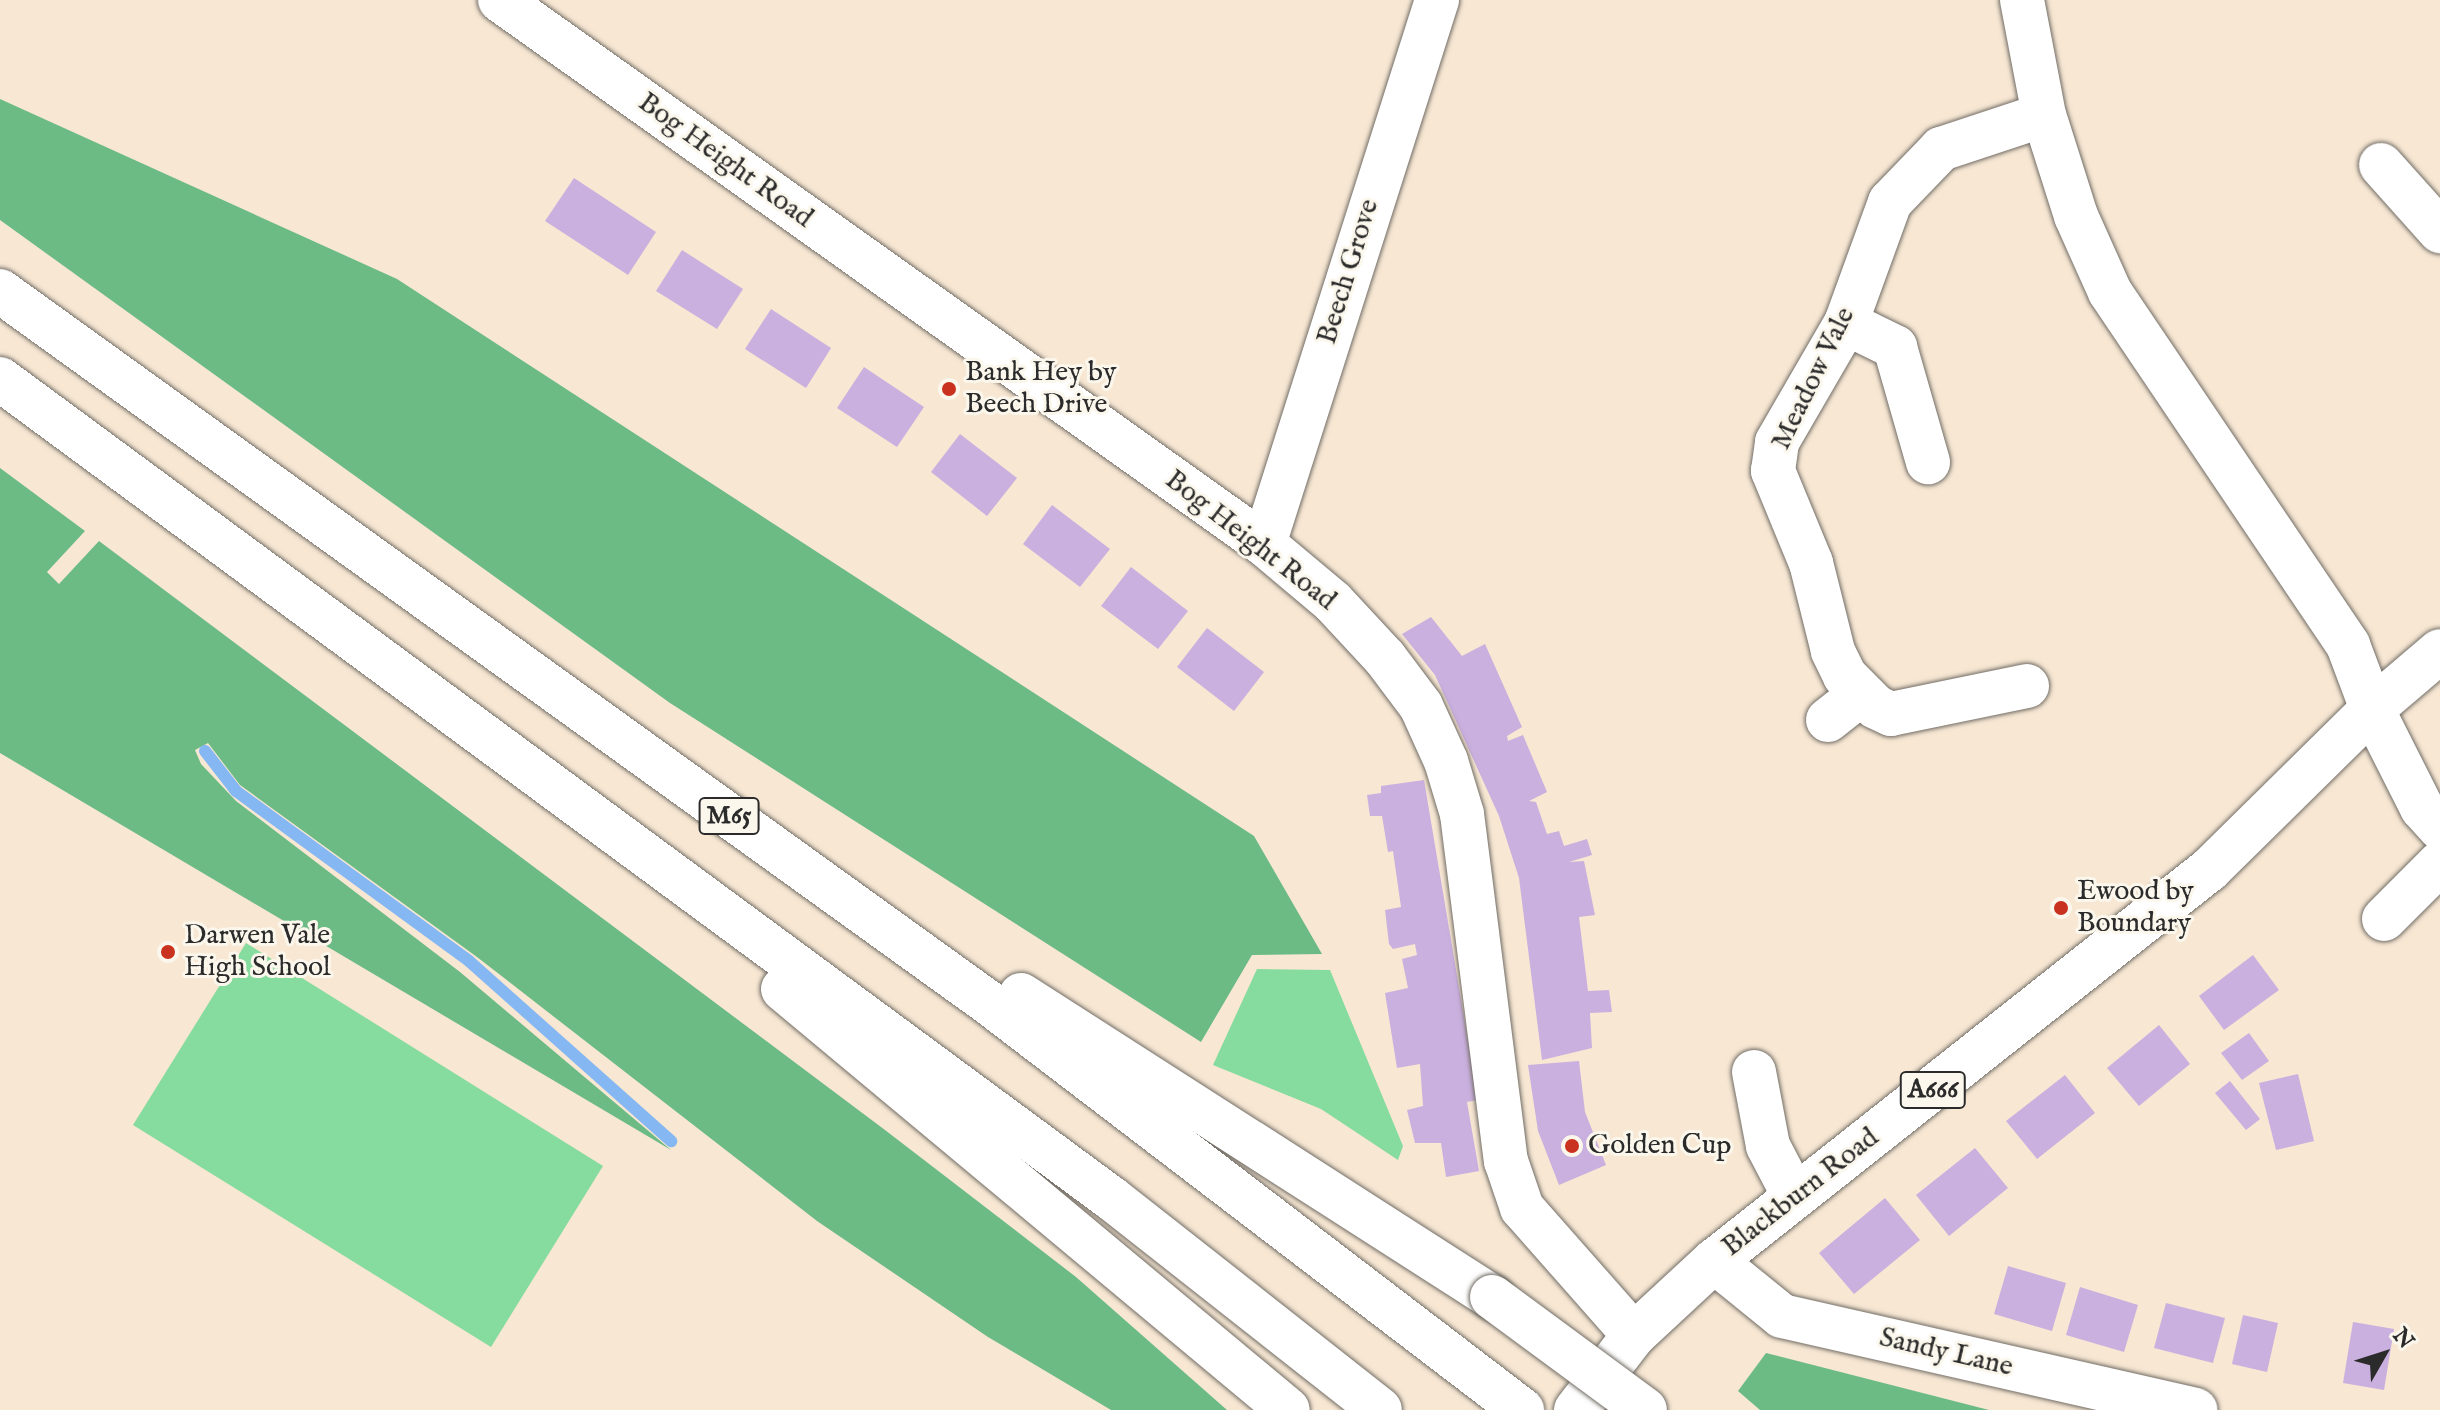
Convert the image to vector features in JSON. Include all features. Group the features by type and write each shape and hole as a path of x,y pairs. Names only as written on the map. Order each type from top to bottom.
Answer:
{"main road":[{"name":"Bog Height Road","path":"500,0 1264,544 1333,602 1421,706 1446,761 1462,814 1506,1161 1522,1208 1634,1335"},
{"name":"Beech Grove","path":"1264,544 1437,0"},
{"path":"2022,0 2044,115 2076,216 2110,292 2348,645 2372,709 2422,808 2440,828"},
{"name":"Meadow Vale","path":"2027,686 1891,714 1845,707 1811,563 1773,471 1777,442 1846,323 1879,225 1907,179 1941,149 2044,115"},
{"path":"2381,165 2440,231"},
{"name":"M65","path":"0,291 989,1003 1450,1352 1522,1410"},
{"path":"1846,323 1895,347 1928,462"},
{"path":"0,379 1111,1198 1380,1410"},
{"name":"A666","path":"2372,709 2440,651"},
{"name":"Blackburn Road","path":"1576,1410 1634,1335 1714,1261 2210,869 2372,709"},
{"path":"605,728 1492,1297 1645,1410"},
{"path":"510,756 916,1103 1288,1410"},
{"path":"2384,919 2440,863"},
{"path":"1754,1072 1768,1146 1794,1196"},
{"name":"Sandy Lane","path":"1714,1261 1782,1316 2195,1410"}],"green space":[{"path":"0,99 397,279 1254,836 1322,954 1252,955 1201,1042 670,703 0,220"},
{"path":"0,468 85,531 47,572 59,584 99,541 885,1130 1076,1277 1227,1410 1111,1410 988,1337 817,1221 477,957 240,785 208,743 195,750 201,764 236,801 460,972 671,1150 0,753"},
{"path":"246,943 603,1166 491,1347 133,1125"},
{"path":"1257,969 1330,970 1403,1146 1398,1160 1321,1109 1213,1065"},
{"path":"1766,1353 1989,1410 1760,1410 1738,1391"}],"building":[{"path":"574,178 656,232 628,275 545,221"},
{"path":"682,250 743,289 717,329 656,291"},
{"path":"771,309 831,348 806,388 745,349"},
{"path":"864,367 924,407 897,447 837,408"},
{"path":"960,434 1017,478 987,516 931,472"},
{"path":"1052,505 1110,549 1080,587 1023,544"},
{"path":"1131,567 1188,611 1158,649 1101,606"},
{"path":"1431,617 1462,656 1485,644 1522,727 1507,736 1508,741 1523,735 1547,792 1529,801 1536,802 1547,834 1559,831 1564,846 1587,839 1592,855 1569,862 1584,861 1595,915 1579,917 1588,991 1609,990 1612,1012 1590,1013 1592,1048 1542,1060 1519,878 1499,816 1435,675 1402,634"},
{"path":"1207,628 1264,672 1234,711 1177,667"},
{"path":"1424,780 1478,1100 1467,1102 1479,1171 1446,1177 1441,1143 1415,1143 1407,1110 1423,1106 1420,1064 1397,1068 1385,993 1408,988 1402,959 1417,955 1415,944 1393,949 1389,944 1385,910 1401,907 1393,851 1388,852 1382,816 1370,816 1367,795 1381,793 1381,786"},
{"path":"2253,955 2279,990 2224,1030 2199,996"},
{"path":"2159,1025 2190,1064 2139,1106 2107,1068"},
{"path":"2249,1033 2269,1061 2242,1080 2221,1053"},
{"path":"1579,1061 1585,1112 1606,1165 1559,1185 1538,1131 1528,1065"},
{"path":"2298,1074 2314,1141 2276,1150 2259,1083"},
{"path":"2065,1075 2095,1113 2037,1159 2006,1121"},
{"path":"2230,1081 2260,1119 2246,1130 2215,1093"},
{"path":"1975,1148 2008,1188 1949,1236 1916,1195"},
{"path":"1885,1198 1920,1240 1854,1294 1819,1253"},
{"path":"2008,1266 2066,1283 2052,1331 1994,1314"},
{"path":"2080,1287 2138,1305 2124,1352 2066,1335"},
{"path":"2166,1303 2225,1318 2213,1363 2154,1348"},
{"path":"2243,1315 2278,1323 2267,1372 2232,1364"},
{"path":"2353,1322 2394,1329 2384,1390 2343,1383"}],"waterway":[{"path":"205,751 236,791 469,961 671,1141"}],"place":[{"name":"Bank Hey by Beech Drive","path":"949,389"},
{"name":"Ewood by Boundary","path":"2061,908"},
{"name":"Darwen Vale High School","path":"168,952"},
{"name":"Golden Cup","path":"1572,1146"}]}
